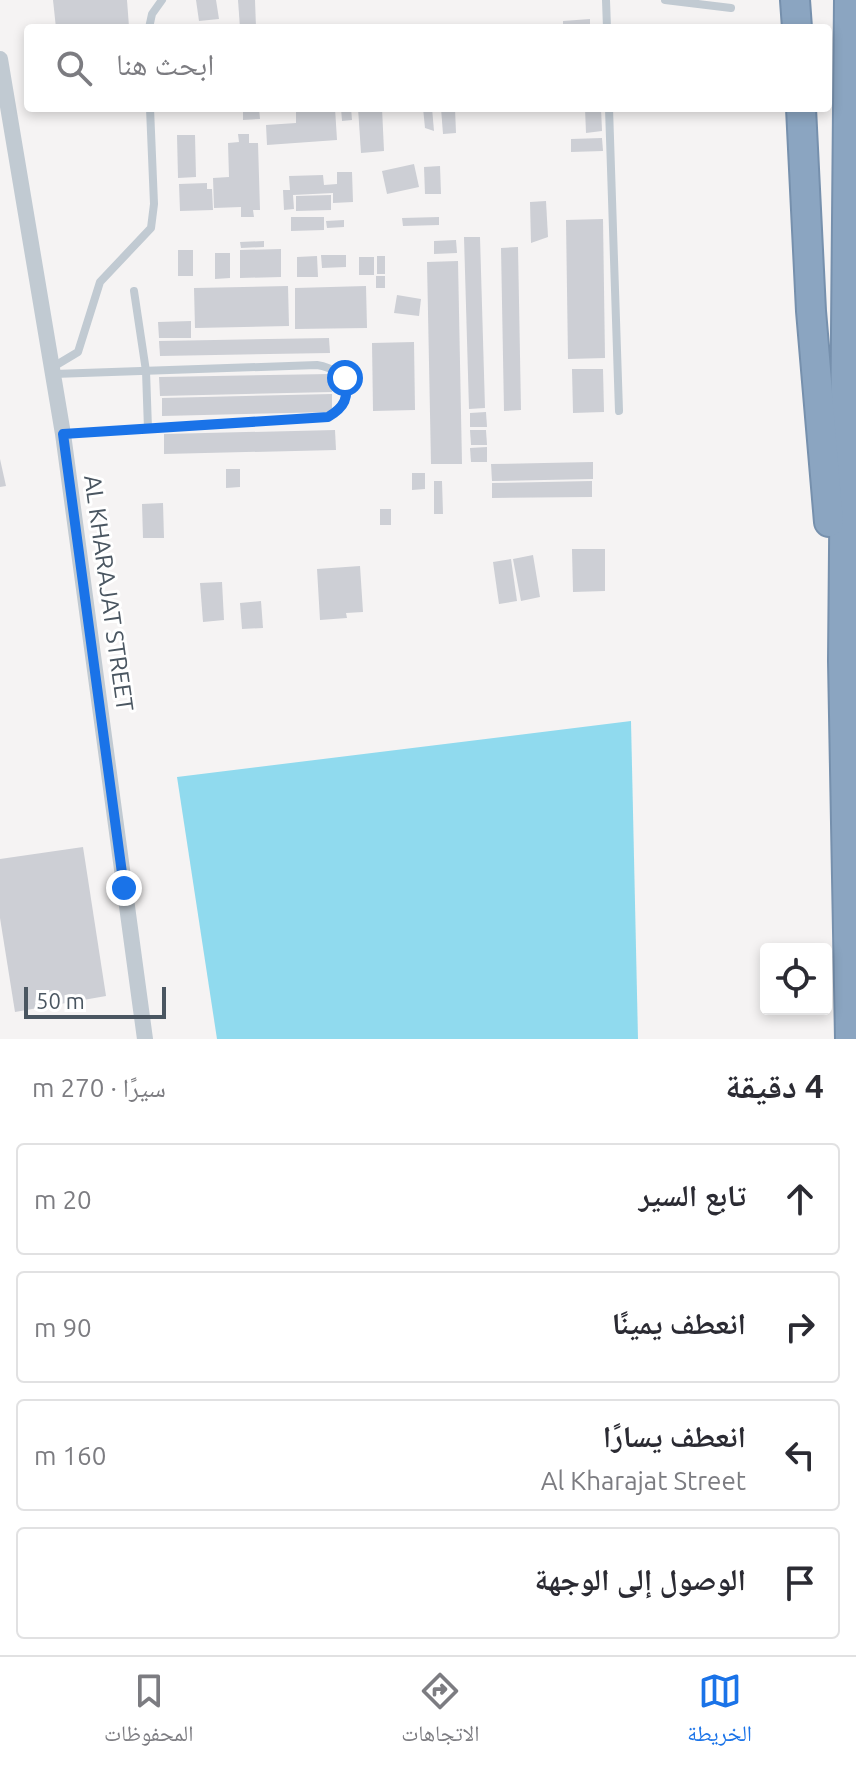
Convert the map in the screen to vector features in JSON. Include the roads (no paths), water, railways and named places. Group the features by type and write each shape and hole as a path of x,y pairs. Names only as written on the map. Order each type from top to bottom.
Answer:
{"highway":[{"path":"795,0 797,24"},
{"path":"849,0 843,661 850,1039"},
{"path":"801,112 818,402 843,661"}],"street":[{"name":"AL KHARAJAT STREET","path":"0,59 63,434 145,1039"}],"lane":[{"path":"150,24 152,14 162,0"},
{"path":"606,0 607,24"},
{"path":"665,0 731,8"},
{"path":"53,371 78,352 100,282 107,271 145,239 151,228 154,204 150,112"},
{"path":"609,112 619,411"},
{"path":"134,291 146,371 148,429"},
{"path":"53,371 317,365 333,367 345,378 348,394 341,409 328,417 63,434"}],"water":[{"path":"631,721 638,1039 217,1039 177,777"}]}
